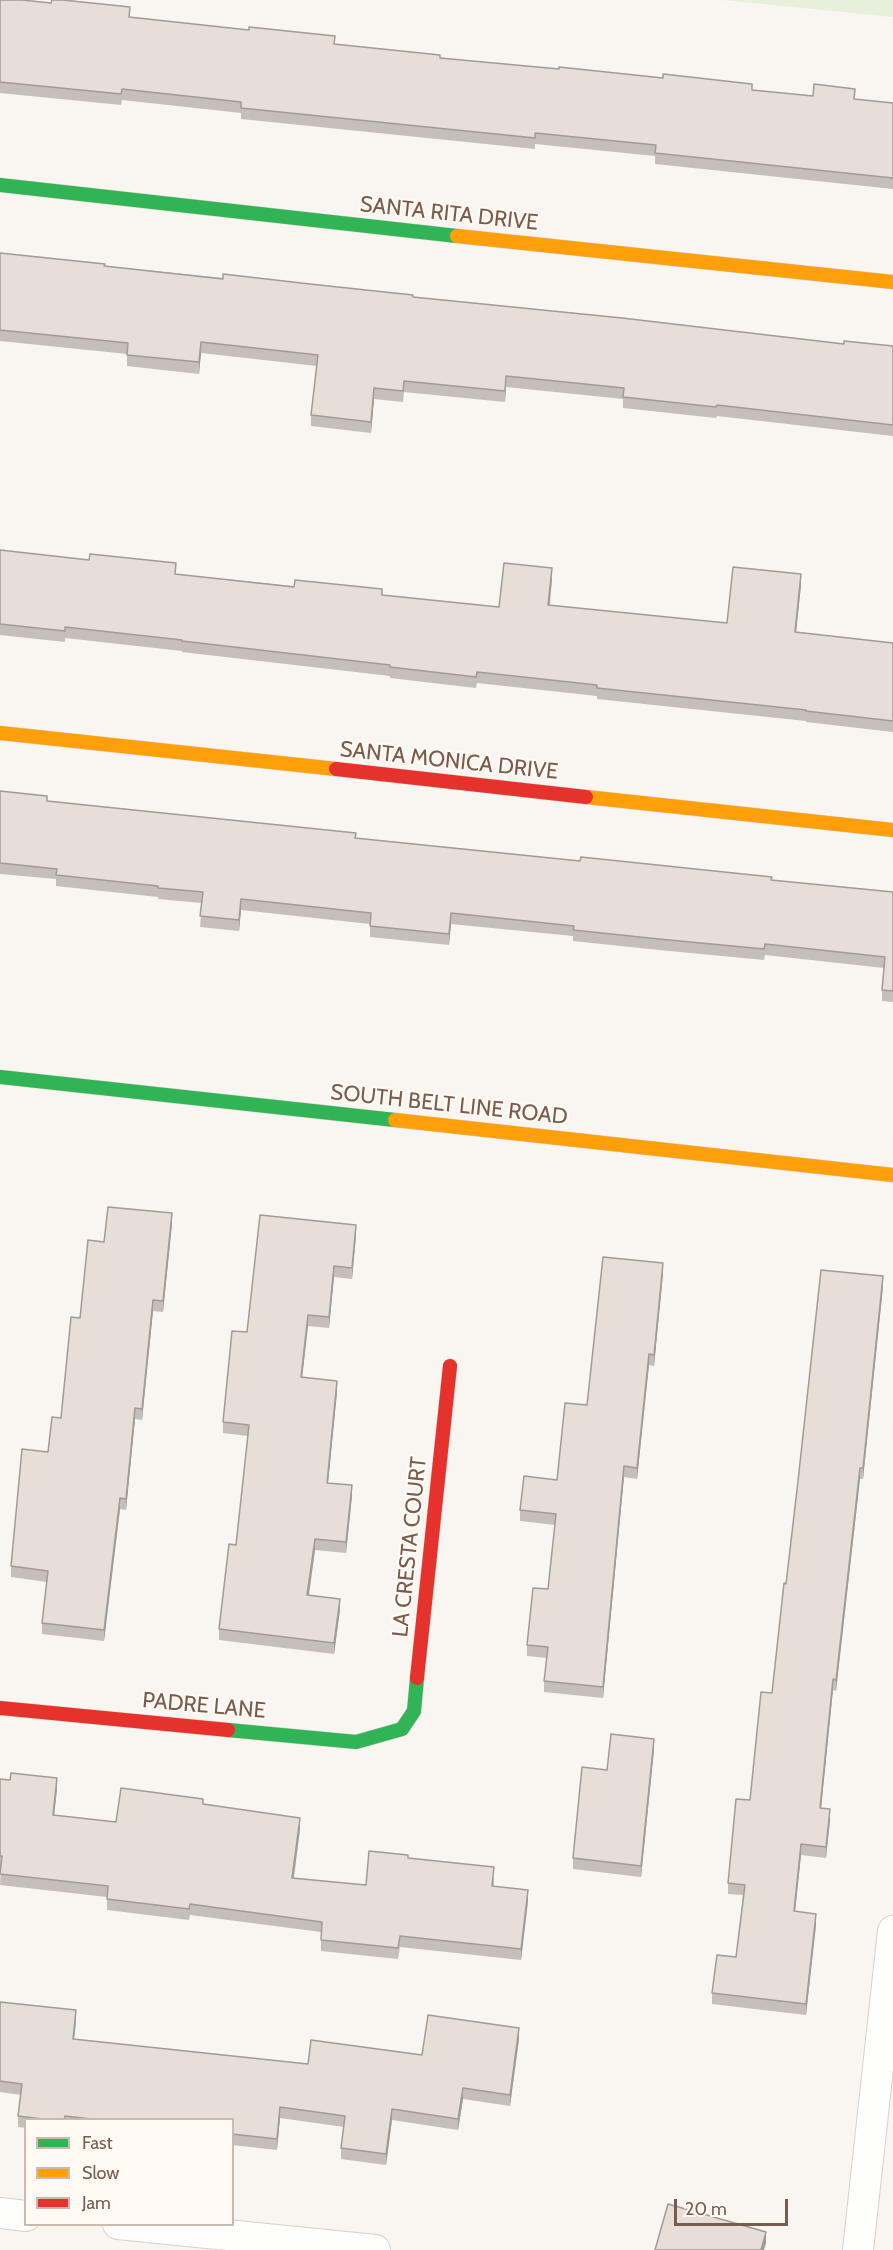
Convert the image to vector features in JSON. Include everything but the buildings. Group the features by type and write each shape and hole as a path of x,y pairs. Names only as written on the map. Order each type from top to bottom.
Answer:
{"street":[{"name":"SANTA RITA DRIVE","path":"0,185 893,282"},
{"name":"SANTA MONICA DRIVE","path":"0,734 893,830"},
{"name":"SOUTH BELT LINE ROAD","path":"0,1077 893,1175"},
{"name":"LA CRESTA COURT","path":"402,1729 414,1710 450,1366"},
{"name":"PADRE LANE","path":"0,1708 356,1742 402,1729"},
{"path":"858,2250 893,1930"},
{"path":"0,2213 24,2216"},
{"path":"138,2226 375,2250"}],"green space":[{"path":"723,0 893,0 893,17"}],"traffic: fast":[{"path":"0,185 457,236"},
{"path":"0,1077 395,1120"},
{"path":"228,1730 356,1742 402,1729 414,1711 417,1678"}],"traffic: slow":[{"path":"457,236 893,282"},
{"path":"0,733 336,769"},
{"path":"586,797 893,830"},
{"path":"395,1120 893,1175"}],"traffic: jam":[{"path":"336,769 586,797"},
{"path":"417,1678 450,1366"},
{"path":"0,1708 228,1730"}]}
